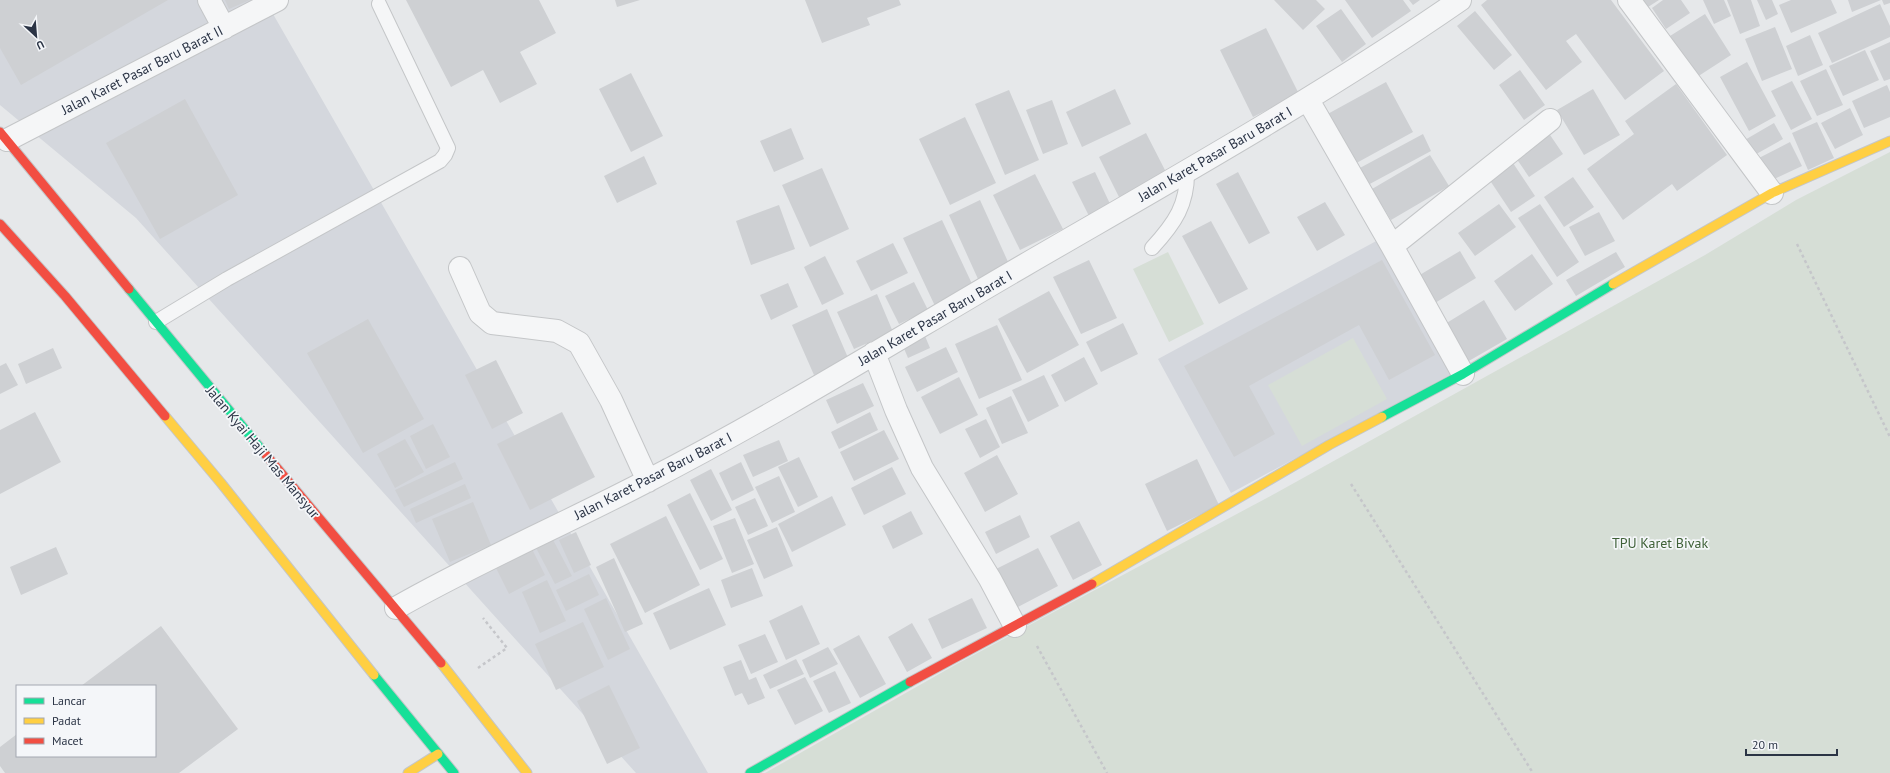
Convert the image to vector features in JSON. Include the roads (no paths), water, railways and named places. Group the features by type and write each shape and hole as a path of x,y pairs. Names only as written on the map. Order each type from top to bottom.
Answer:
{"main road":[{"name":"Jalan Kyai Haji Mas Mansyur","path":"3,136 208,387 424,640 527,773"},
{"path":"750,773 910,682 1068,598 1330,445 1463,374 1639,269 1772,193 1890,141"},
{"path":"0,224 65,296 221,483 397,704 454,773"},
{"path":"408,773 438,754"}],"street":[{"path":"209,0 224,28"},
{"name":"Jalan Karet Pasar Baru Barat II","path":"3,136 224,28 277,0"},
{"name":"Jalan Karet Pasar Baru Barat I","path":"396,608 448,578 648,481 794,402 874,353 1308,100 1387,50 1460,0"},
{"path":"1629,0 1772,193"},
{"path":"1308,100 1392,246 1463,374"},
{"path":"1392,246 1550,120"},
{"path":"460,268 480,313 492,323 557,331 579,343 611,400 648,481"},
{"path":"874,353 896,410 922,468 990,579 1015,626"}],"lane":[{"path":"156,322 227,279 440,161 445,156 448,148 379,4"},
{"path":"1152,248 1166,233 1182,208 1187,184 1187,170"}],"park label":[{"name":"TPU Karet Bivak","path":"1660,543"}]}
